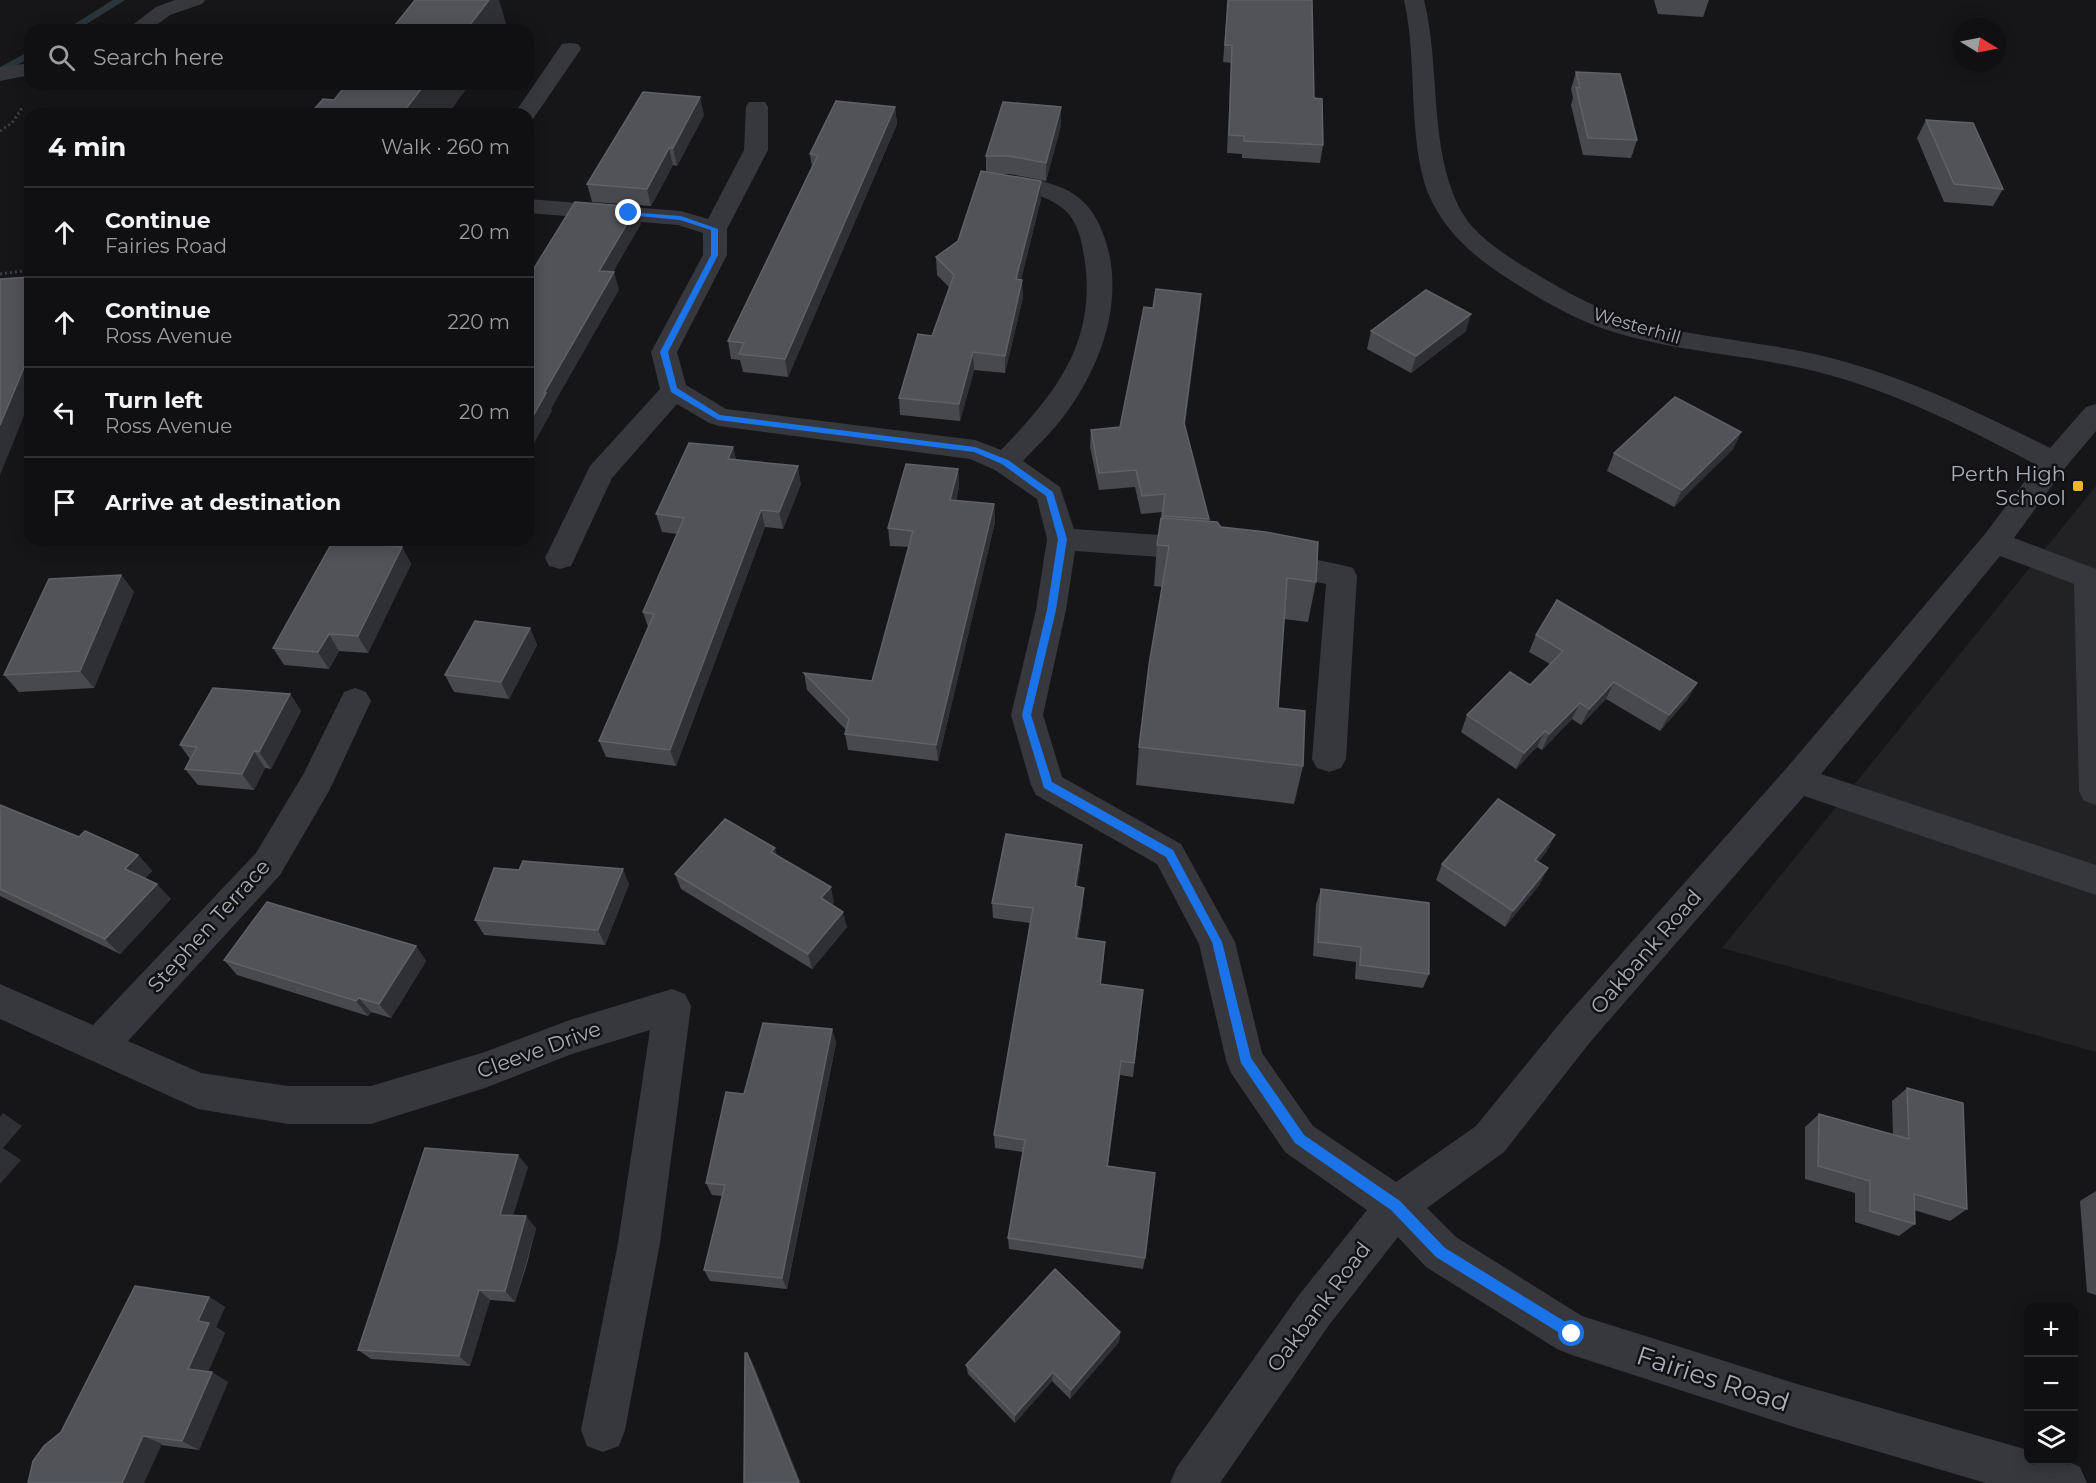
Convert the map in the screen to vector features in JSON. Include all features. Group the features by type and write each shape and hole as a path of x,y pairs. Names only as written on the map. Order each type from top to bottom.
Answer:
{"street":[{"path":"145,24 163,11 195,0"},
{"name":"Westerhill","path":"1414,0 1424,43 1427,101 1437,184 1449,212 1477,246 1521,276 1575,307 1618,324 1670,338 1833,367 1912,394 2054,462"},
{"path":"529,108 570,49"},
{"path":"0,74 24,70"},
{"path":"758,107 756,150 714,229 715,255 664,352 674,390 718,417 975,450 1005,462 1050,494 1062,539 1236,555 1342,576 1329,759"},
{"path":"991,182 1036,187 1057,194 1075,206 1091,229 1098,261 1100,309 1086,356 1053,412 1005,462"},
{"path":"534,206 681,218 714,229"},
{"path":"560,558 600,473 674,390"},
{"name":"Oakbank Road","path":"1193,1483 1314,1310 1396,1206 1490,1139 1578,1029 1797,780 1995,542 2054,462 2096,413"},
{"name":"Fairies Road","path":"1062,539 1051,610 1027,715 1048,785 1169,854 1217,942 1245,1060 1299,1139 1396,1206 1441,1252 1572,1334 1797,1406 2064,1483"},
{"path":"1995,542 2090,578 2096,791"},
{"name":"Stephen Terrace","path":"99,1045 268,864 317,781 355,701"},
{"path":"1797,780 2096,880"},
{"name":"Cleeve Drive","path":"0,1001 198,1091 288,1106 371,1105 485,1070 570,1037 672,1006 639,1243 603,1430"}],"path":[{"path":"0,274 24,271"}],"shaded area":[{"path":"2096,486 2096,1052 1722,948"}],"building":[{"path":"415,0 489,0 471,24 396,24"},
{"path":"1228,0 1312,0 1314,98 1322,99 1323,145 1244,141 1244,136 1229,135 1232,45 1225,45"},
{"path":"1576,72 1620,74 1637,140 1588,138 1576,87 1580,88"},
{"path":"342,90 420,90 407,108 315,108 323,99 334,100"},
{"path":"643,92 700,97 673,148 669,148 647,189 587,184"},
{"path":"836,101 895,107 785,359 739,354 744,343 728,341 818,155 810,154"},
{"path":"1003,102 1061,107 1046,163 1009,156 986,156"},
{"path":"1926,120 1973,123 2003,189 1954,184"},
{"path":"981,171 1041,181 1016,279 1022,280 1005,356 973,352 959,404 899,398 918,334 932,336 954,275 936,257 958,241"},
{"path":"575,202 637,207 599,271 614,272 534,414 534,268"},
{"path":"24,277 24,367 0,425 0,279"},
{"path":"1156,289 1201,294 1184,423 1209,519 1162,516 1165,494 1142,496 1136,470 1099,473 1091,430 1120,427 1144,307 1153,308"},
{"path":"1426,290 1471,314 1416,356 1371,331"},
{"path":"1675,397 1741,432 1682,490 1614,453"},
{"path":"689,443 733,447 728,459 798,466 779,512 761,510 670,750 599,741 654,614 643,612 684,518 656,514"},
{"path":"906,464 958,469 950,500 994,504 936,745 845,734 849,719 804,673 872,681 913,531 888,528"},
{"path":"1161,518 1217,522 1221,527 1266,532 1318,542 1316,582 1287,578 1278,708 1305,711 1303,766 1139,747 1149,665 1169,546 1157,545"},
{"path":"330,546 402,547 358,636 329,634 318,652 273,648"},
{"path":"121,575 80,671 4,675 49,579"},
{"path":"1557,600 1697,683 1669,715 1614,682 1589,709 1580,703 1549,734 1545,731 1524,753 1467,715 1510,672 1530,685 1563,651 1536,635"},
{"path":"475,621 530,628 501,682 445,675"},
{"path":"213,688 290,694 259,752 254,751 242,774 185,769 197,747 180,745"},
{"path":"1498,799 1555,835 1535,860 1548,868 1513,911 1442,864"},
{"path":"0,805 79,837 85,831 138,855 125,869 157,884 105,939 0,889"},
{"path":"725,819 775,848 771,852 831,887 821,898 843,912 808,954 675,874"},
{"path":"1006,834 1082,845 1075,886 1084,888 1076,938 1105,942 1100,984 1143,990 1134,1063 1121,1061 1107,1166 1155,1173 1145,1258 1008,1238 1025,1140 994,1135 1033,908 992,903"},
{"path":"523,861 623,869 598,930 475,920 494,868 519,870"},
{"path":"1321,889 1429,903 1429,974 1360,965 1361,947 1318,942"},
{"path":"267,902 416,946 379,1004 359,998 356,1001 224,960"},
{"path":"763,1023 832,1029 782,1278 704,1270 725,1185 706,1183 726,1092 744,1094"},
{"path":"1907,1088 1963,1103 1967,1209 1914,1194 1915,1224 1870,1211 1870,1181 1818,1166 1819,1114 1909,1139"},
{"path":"425,1148 518,1155 500,1215 526,1216 505,1291 479,1290 459,1356 358,1350"},
{"path":"1055,1269 1120,1332 1071,1390 1053,1372 1015,1415 966,1365"},
{"path":"135,1286 209,1297 198,1321 209,1323 188,1369 212,1372 182,1441 143,1436 122,1483 28,1483 33,1461 44,1446 61,1432"},
{"path":"745,1353 747,1353 799,1483 744,1483"}],"waterway":[{"path":"80,24 120,0"},
{"path":"0,71 24,57"}],"place":[{"name":"Perth High School","path":"2078,486"}],"route":[{"path":"629,213 681,218 714,229 715,255 664,352 674,390 718,417 975,450 1005,462 1050,494 1062,539 1051,610 1027,715 1048,785 1169,854 1217,942 1245,1060 1299,1139 1396,1206 1441,1252 1572,1334"}]}
